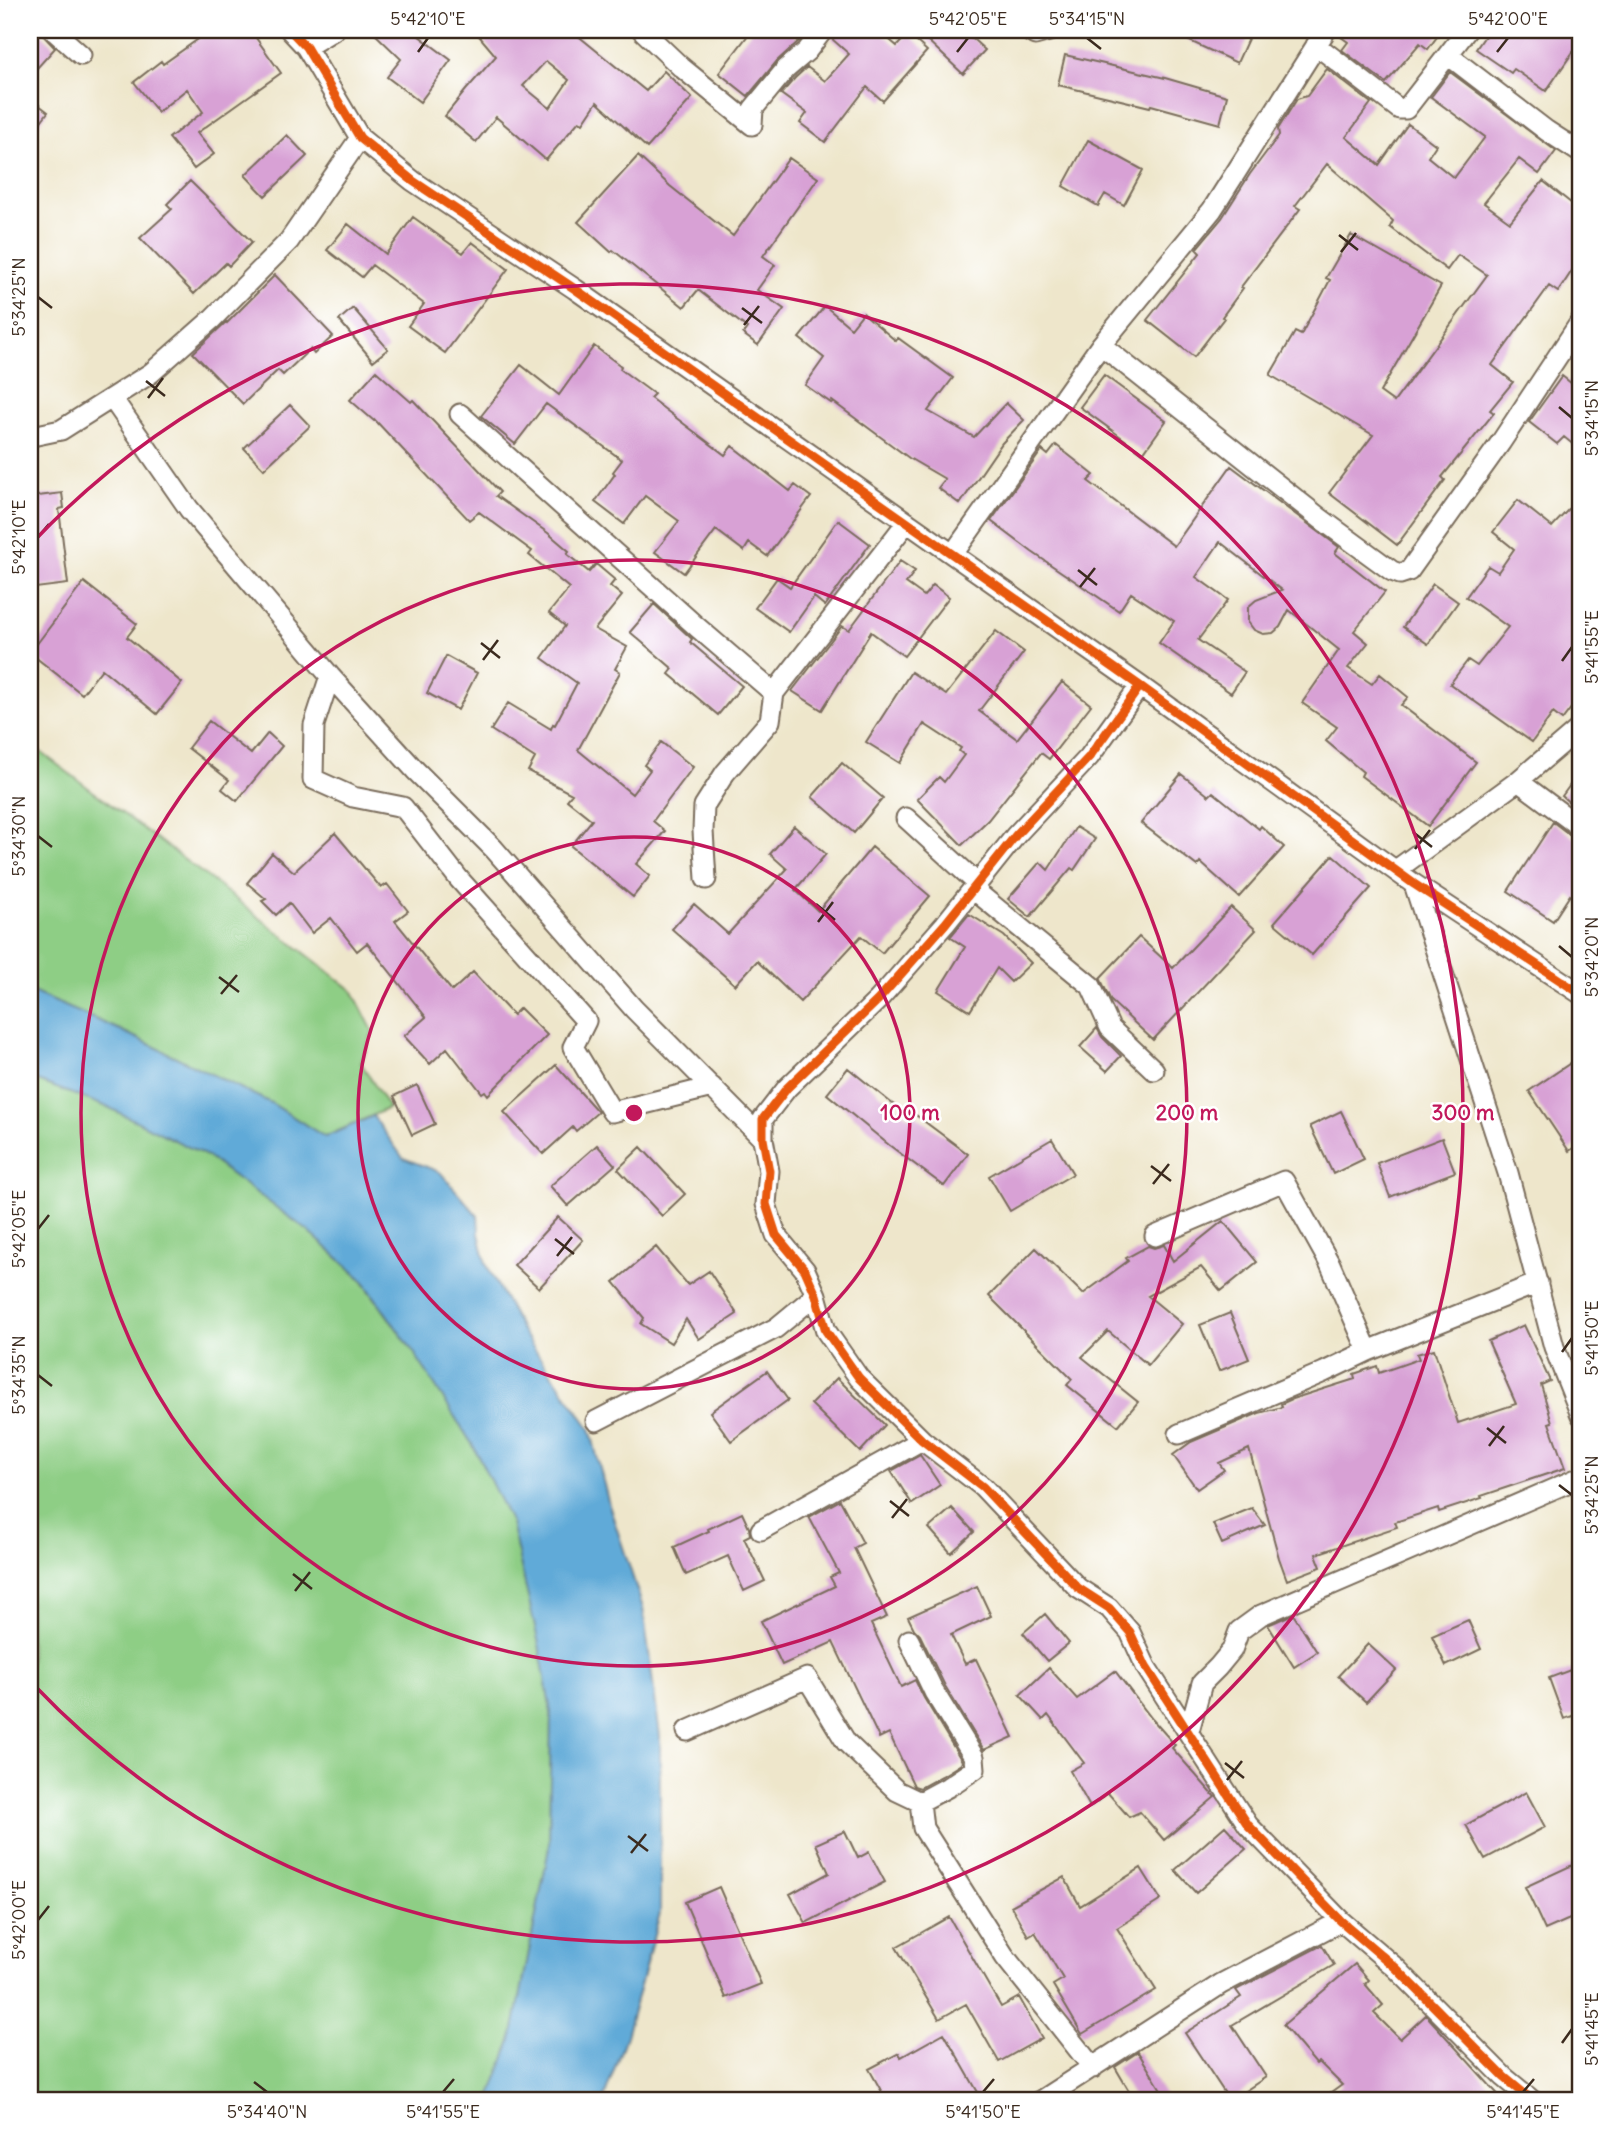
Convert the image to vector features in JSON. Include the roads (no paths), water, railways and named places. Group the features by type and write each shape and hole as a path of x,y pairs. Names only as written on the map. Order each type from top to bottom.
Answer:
{"street":[{"path":"53,30 81,55"},
{"path":"290,30 320,36 360,138 413,181 575,289 953,554 1414,884 1581,994"},
{"path":"642,30 681,67 752,125 753,108 786,69 807,51 823,30"},
{"path":"1027,30 1035,35 1053,30"},
{"path":"953,554 1101,345 1212,210 1321,37 1399,109 1406,109 1467,30"},
{"path":"1448,55 1547,131 1581,153"},
{"path":"30,431 37,435 61,430 151,373 211,320 289,241 360,138"},
{"path":"1101,345 1321,519 1392,571 1400,574 1409,571 1486,463 1581,321"},
{"path":"112,398 189,509 330,676 415,770 494,849 634,1009 763,1139"},
{"path":"460,414 774,693"},
{"path":"706,879 704,806 725,773 770,721 774,693 907,522"},
{"path":"330,676 314,725 313,779 352,797 403,807 458,879 586,1021 573,1047 612,1112 712,1087"},
{"path":"1140,686 1089,757 1016,835 878,1000 787,1088 763,1119 763,1139 769,1171 766,1203 776,1235 805,1270 816,1295 826,1331 859,1378 922,1440 983,1487 1078,1588 1109,1608 1130,1632 1146,1667 1248,1825 1340,1922 1396,1968 1504,2077 1534,2101"},
{"path":"1396,870 1518,781 1581,727"},
{"path":"1518,781 1581,828"},
{"path":"906,818 975,886 1091,986 1110,1028 1154,1070"},
{"path":"1414,884 1508,1173 1554,1347 1581,1415"},
{"path":"1155,1236 1284,1181 1330,1264 1368,1351"},
{"path":"1179,1434 1368,1351 1538,1283"},
{"path":"596,1421 776,1328 816,1295"},
{"path":"761,1530 922,1440"},
{"path":"1189,1731 1202,1683 1232,1650 1239,1632 1261,1615 1581,1476"},
{"path":"909,1640 934,1692 974,1757 975,1769 920,1802"},
{"path":"687,1731 807,1678 846,1742 897,1791 920,1802"},
{"path":"920,1802 923,1828 1005,1957 1093,2068"},
{"path":"1040,2101 1220,1984 1340,1922"}],"water":[{"path":"30,991 120,1030 271,1103 325,1137 373,1116 403,1158 440,1172 478,1216 486,1264 523,1333 590,1428 609,1505 643,1608 660,1736 660,1913 626,2036 603,2101 489,2101 513,2035 549,1848 551,1712 539,1644 511,1523 474,1447 415,1354 361,1278 307,1230 205,1155 110,1108 30,1078"}]}
